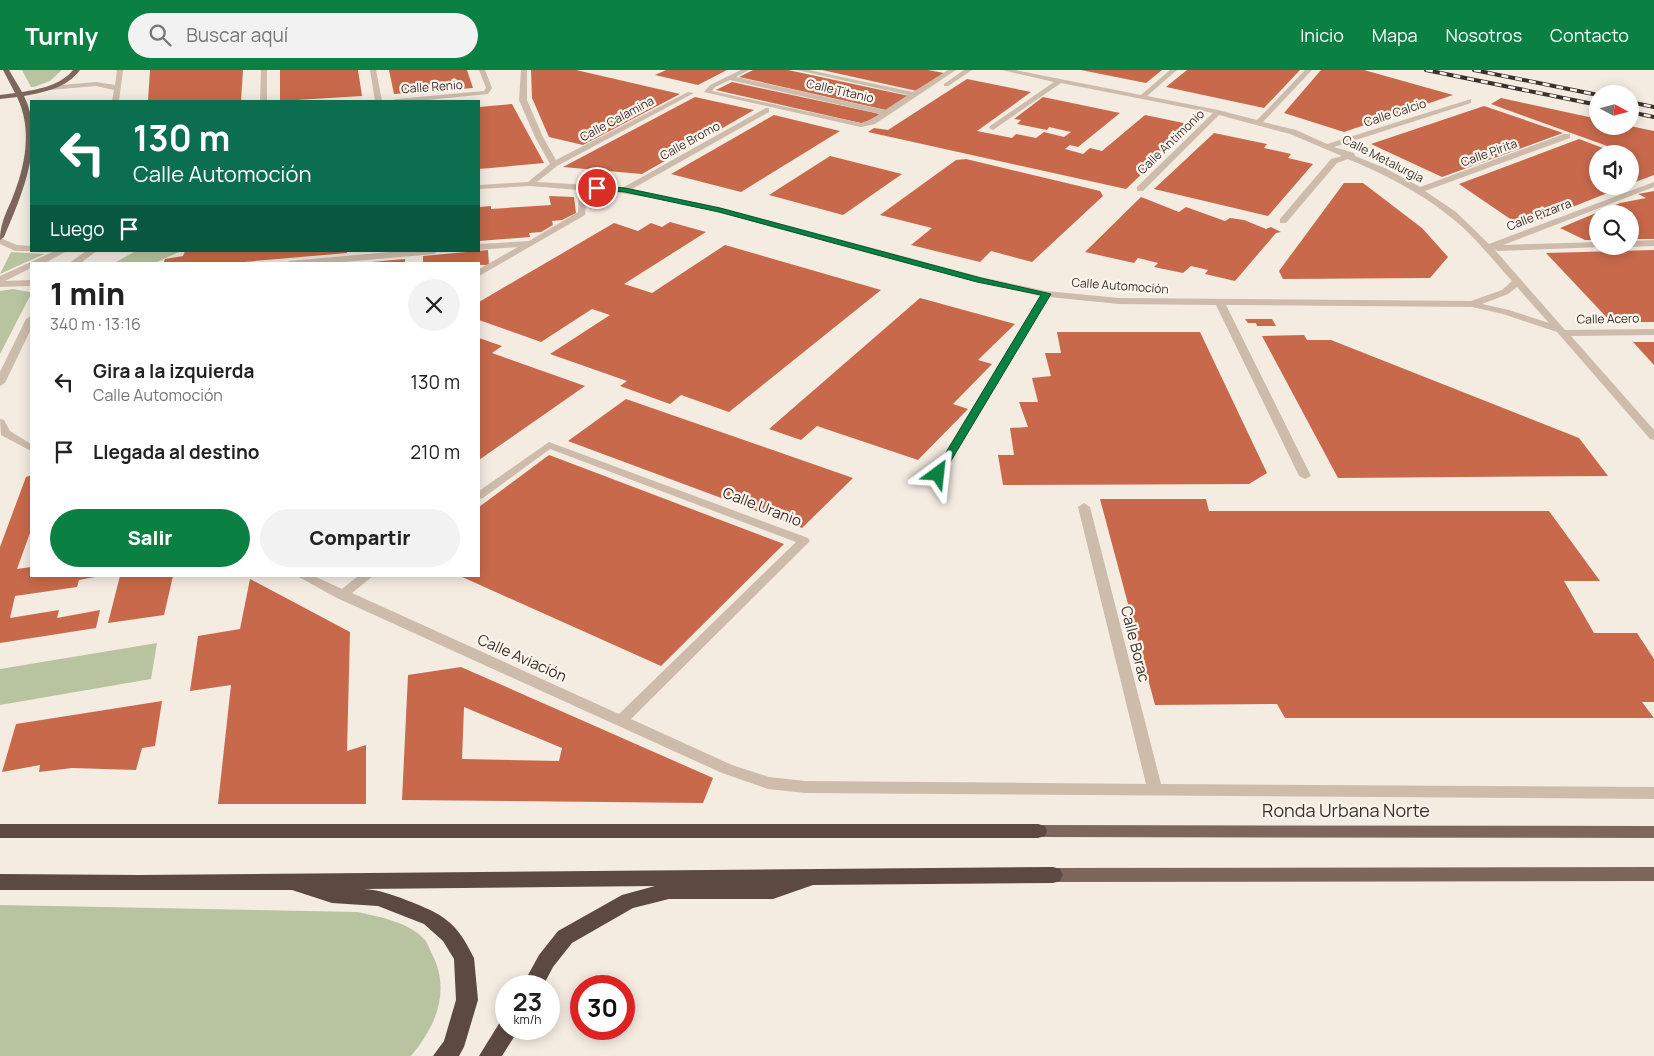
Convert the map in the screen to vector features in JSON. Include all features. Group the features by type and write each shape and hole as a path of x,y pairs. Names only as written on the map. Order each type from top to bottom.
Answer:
{"highway":[{"path":"0,831 1038,831"},
{"path":"0,882 140,883 1053,875"},
{"path":"538,975 546,961 565,937 606,912 629,901 669,891 773,891 820,876"},
{"path":"286,881 332,895 378,898 431,918 450,935 464,958 467,1000 453,1047 444,1056"},
{"path":"490,1056 501,1040"}],"main road":[{"path":"0,237 21,188 27,165 30,129 26,109 6,70"},
{"path":"0,97 49,88 68,80 77,70"},
{"name":"Ronda Urbana Norte","path":"1038,831 1654,832"},
{"path":"1053,875 1654,874"}],"street":[{"path":"116,100 120,70"},
{"path":"264,70 264,100"},
{"path":"373,70 379,100"},
{"name":"Calle Renio","path":"411,100 470,96 486,93 489,88 482,70"},
{"path":"524,70 523,100 539,137 554,164"},
{"path":"746,70 712,86 708,92 854,125 867,125 953,70"},
{"path":"800,70 916,94"},
{"path":"883,124 969,70"},
{"name":"Calle Metalurgia","path":"1005,70 1034,72 1060,81 1260,122 1329,146 1419,190 1452,214 1488,248 1654,437"},
{"path":"1142,97 1174,70"},
{"path":"1260,122 1309,70"},
{"name":"Calle Titanio","path":"729,78 887,113"},
{"path":"993,128 1060,81"},
{"path":"49,88 96,84 117,88"},
{"name":"Calle Calamina","path":"530,184 554,164 690,93"},
{"name":"Calle Calcio","path":"1329,146 1468,101"},
{"name":"Calle Bromo","path":"625,190 766,110"},
{"name":"Calle Antimonio","path":"1140,189 1218,112"},
{"name":"Calle Pirita","path":"1419,190 1567,136"},
{"path":"1283,222 1334,161 1351,156"},
{"name":"Calle Automoción","path":"480,187 530,184 625,190 720,210 980,280 1046,294 1119,301 1472,304"},
{"name":"Calle Pizarra","path":"1488,248 1654,184"},
{"path":"480,272 582,213 583,186"},
{"path":"0,241 15,248 30,249"},
{"path":"480,247 531,243"},
{"path":"1639,244 1654,243"},
{"path":"1488,248 1589,245"},
{"path":"39,262 61,252"},
{"path":"75,262 91,252"},
{"path":"337,262 423,252"},
{"path":"412,253 412,262"},
{"path":"0,280 30,265"},
{"path":"1472,304 1505,292 1518,281"},
{"path":"0,284 30,283"},
{"path":"938,474 1046,294"},
{"path":"1220,303 1305,476"},
{"path":"1472,304 1506,312 1536,316 1545,314"},
{"path":"1506,312 1561,331"},
{"path":"0,383 30,322"},
{"name":"Calle Acero","path":"1561,331 1654,332"},
{"path":"0,422 5,433 30,447"},
{"name":"Calle Uranio","path":"480,495 549,445 804,541 621,720"},
{"name":"Calle Borac","path":"1084,507 1155,789"},
{"name":"Calle Aviación","path":"305,577 727,769 768,783 805,787 1654,793"},
{"path":"342,594 366,577"}],"green space":[{"path":"22,70 62,70 50,81 31,87"},
{"path":"11,252 44,254 0,274"},
{"path":"134,252 179,252 157,262 116,262"},
{"path":"13,289 30,292 30,296 0,354 0,291"},
{"path":"157,643 151,679 0,705 0,669"},
{"path":"0,905 358,912 376,916 403,925 425,940 438,968 440,995 438,1008 428,1033 411,1056 0,1056"}],"building":[{"path":"150,70 243,70 241,100 148,100"},
{"path":"280,70 358,70 362,96 280,100"},
{"path":"389,70 467,70 473,88 394,94"},
{"path":"531,70 576,70 680,94 583,145 549,137 532,98"},
{"path":"666,70 727,70 698,85 655,75"},
{"path":"753,70 788,70 909,96 886,110 739,77"},
{"path":"822,70 928,70 944,73 917,91"},
{"path":"1081,70 1162,70 1146,83"},
{"path":"1187,70 1300,70 1264,108 1166,87"},
{"path":"1321,70 1364,70 1453,95 1344,132 1284,113"},
{"path":"967,79 1031,92 977,131 1012,138 1016,134 1036,138 1044,132 1064,137 1071,132 1049,127 1047,130 1017,124 1021,120 1014,119 1043,97 1120,113 1078,147 1070,145 1065,149 1083,154 1090,148 1102,151 1145,115 1193,125 1126,189 868,132 874,128 888,130"},
{"path":"732,82 880,114 865,124 716,90"},
{"path":"695,97 754,110 642,174 563,167"},
{"path":"1501,98 1589,117 1589,135 1639,135 1639,128 1654,131 1654,175 1639,181 1639,145 1604,145 1491,104"},
{"path":"512,104 544,163 480,169 480,107"},
{"path":"1484,106 1563,133 1442,177 1371,144"},
{"path":"774,115 840,131 741,192 671,174"},
{"path":"1214,133 1267,144 1264,148 1291,154 1288,158 1313,164 1268,216 1154,189"},
{"path":"1579,139 1595,145 1589,145 1589,195 1602,195 1522,227 1459,184"},
{"path":"830,156 902,174 843,215 769,195"},
{"path":"966,159 1100,191 1103,196 1032,262 991,251 980,262 911,245 932,228 880,215 956,160"},
{"path":"1344,183 1363,183 1422,228 1448,257 1430,278 1283,279 1279,271"},
{"path":"1654,191 1654,239 1639,239 1639,205 1615,205 1646,198 1639,194"},
{"path":"549,196 574,197 576,213 562,220 552,221 553,225 541,232 529,233 530,237 480,241 480,207 491,206 491,209 551,205"},
{"path":"1141,197 1179,212 1186,207 1225,221 1230,218 1244,220 1266,229 1271,227 1281,232 1276,233 1235,281 1205,274 1208,270 1191,266 1183,273 1154,267 1158,263 1138,258 1134,263 1085,252"},
{"path":"1589,216 1589,240 1585,240 1560,228"},
{"path":"670,222 706,232 624,284 652,293 725,245 881,290 729,412 681,395 670,404 620,386 627,381 550,354 610,315 592,309 541,342 480,320 480,301 614,223 638,231 651,223 662,227"},
{"path":"488,250 489,265 480,265 480,262 423,262 423,256"},
{"path":"1639,250 1654,250 1654,322 1611,322 1546,253 1589,252 1589,255 1639,255"},
{"path":"185,252 347,252 244,262 164,262 165,259 183,256"},
{"path":"405,259 405,262 371,262"},
{"path":"920,298 1015,324 978,360 992,364 953,404 968,409 918,460 817,426 801,440 769,429"},
{"path":"1245,319 1272,319 1276,326 1257,326 1256,323 1248,323"},
{"path":"1057,332 1200,332 1267,473 1249,484 1003,485 998,455 1014,455 1010,428 1028,427 1019,402 1038,402 1032,378 1051,376 1045,353 1061,353"},
{"path":"1304,335 1307,340 1331,340 1579,438 1608,476 1338,478 1262,336"},
{"path":"480,338 502,346 492,353 585,386 480,459"},
{"path":"1633,342 1654,342 1654,365"},
{"path":"626,399 853,478 802,528 568,441"},
{"path":"549,455 784,544 661,666 462,577 480,577 480,506"},
{"path":"30,475 30,533 17,569 30,567 30,577 95,577 79,580 77,587 15,596 10,618 59,610 57,618 100,610 96,628 0,643 0,547 26,477"},
{"path":"1100,499 1206,499 1209,511 1549,511 1600,581 1564,581 1594,633 1637,633 1654,659 1654,702 1642,702 1654,718 1285,718 1277,704 1155,705"},
{"path":"120,577 173,577 164,615 108,623"},
{"path":"250,579 350,632 347,751 366,745 366,804 218,804 231,685 190,691 198,636 240,629"},
{"path":"461,667 713,778 703,803 402,800 408,675","holes":["464,707 562,748 559,761 462,759"]},
{"path":"162,701 155,746 142,748 136,770 72,768 39,772 40,765 2,772 16,724"}],"railway":[{"path":"1426,70 1589,103"},
{"path":"1474,70 1589,93"},
{"path":"1639,104 1654,107"},
{"path":"1639,114 1654,117"}],"route":[{"path":"597,188 625,190 720,210 980,280 1046,294 1029,319 938,474"}]}
